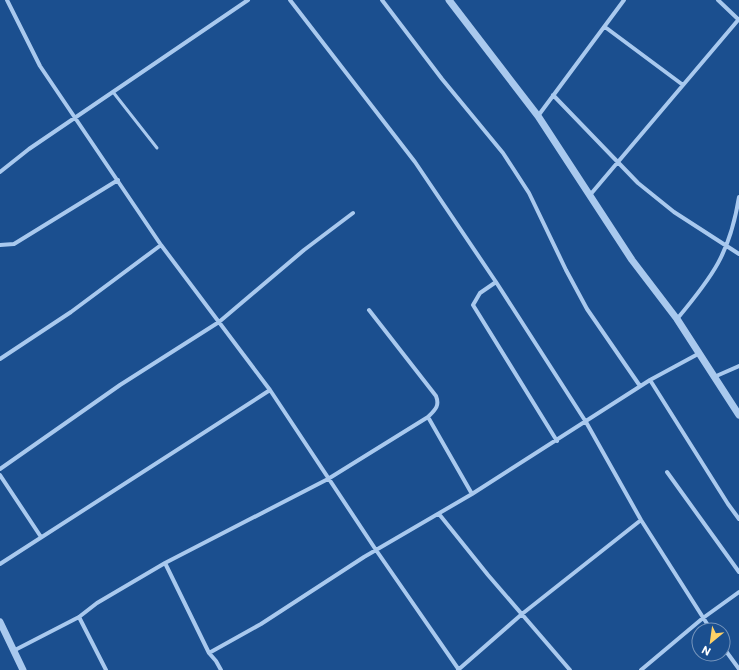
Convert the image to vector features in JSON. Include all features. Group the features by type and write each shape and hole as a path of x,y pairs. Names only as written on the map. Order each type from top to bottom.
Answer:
{"street":[{"path":"7,0 40,66 76,117 161,245 270,390 328,480 459,670 522,614 641,520"},
{"path":"0,172 76,117 248,0"},
{"path":"290,0 415,162 496,282 586,422 641,520 706,622"},
{"path":"382,0 442,79 503,153 529,193 566,270 587,309 640,386"},
{"path":"449,0 538,116 632,260 677,319 713,377 736,405 739,415"},
{"path":"538,116 624,0"},
{"path":"590,195 739,20 718,0"},
{"path":"605,27 684,85"},
{"path":"553,95 586,131 638,183 668,207 739,254"},
{"path":"0,245 14,244 118,180"},
{"path":"677,319 707,282 722,258 737,217 739,197"},
{"path":"0,469 120,385 219,322 304,250 352,213"},
{"path":"0,359 71,312 161,245"},
{"path":"496,282 480,293 473,305 557,441"},
{"path":"15,650 79,617 97,603 165,563 328,480 428,417 437,408 438,403 436,396 369,310"},
{"path":"209,653 261,624 376,550 472,494 557,441 640,386 698,354"},
{"path":"713,377 739,366"},
{"path":"650,380 739,519"},
{"path":"0,564 270,390"},
{"path":"428,417 472,494"},
{"path":"667,472 739,572"},
{"path":"0,475 41,537"},
{"path":"439,514 570,670"},
{"path":"165,563 209,653 221,670"},
{"path":"641,670 703,618 739,592"},
{"path":"79,617 106,670"},
{"path":"0,622 15,650 23,670"},
{"path":"731,658 739,670"}],"lane":[{"path":"113,92 157,148"}]}
